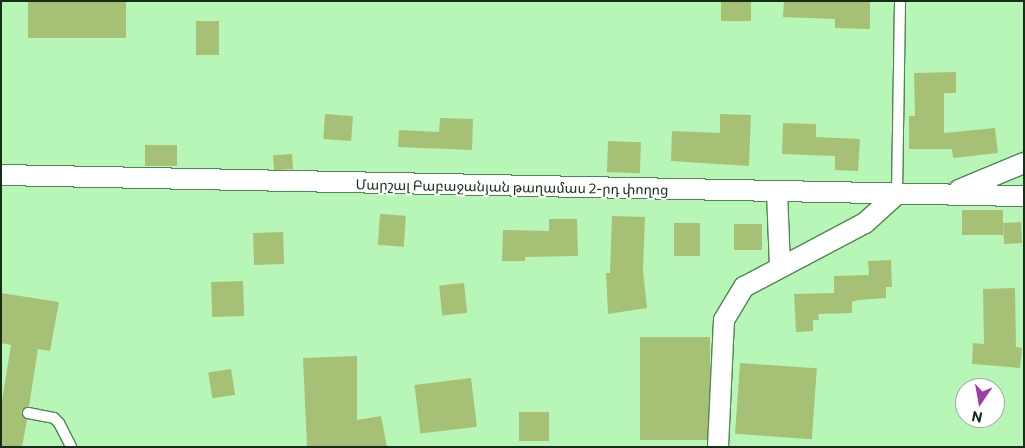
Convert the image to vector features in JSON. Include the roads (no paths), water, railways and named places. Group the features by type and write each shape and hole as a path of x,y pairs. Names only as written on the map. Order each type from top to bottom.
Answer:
{"street":[{"path":"954,193 1024,163"},
{"name":"Մարշալ Բաբաջանյան թաղամաս 2-րդ փողոց","path":"1,175 777,192 954,193 1024,196"},
{"path":"777,192 780,267"},
{"path":"718,447 724,320 744,287 865,223 897,194"}],"lane":[{"path":"897,194 900,1"},
{"path":"28,412 54,418 60,422 70,447"}]}
